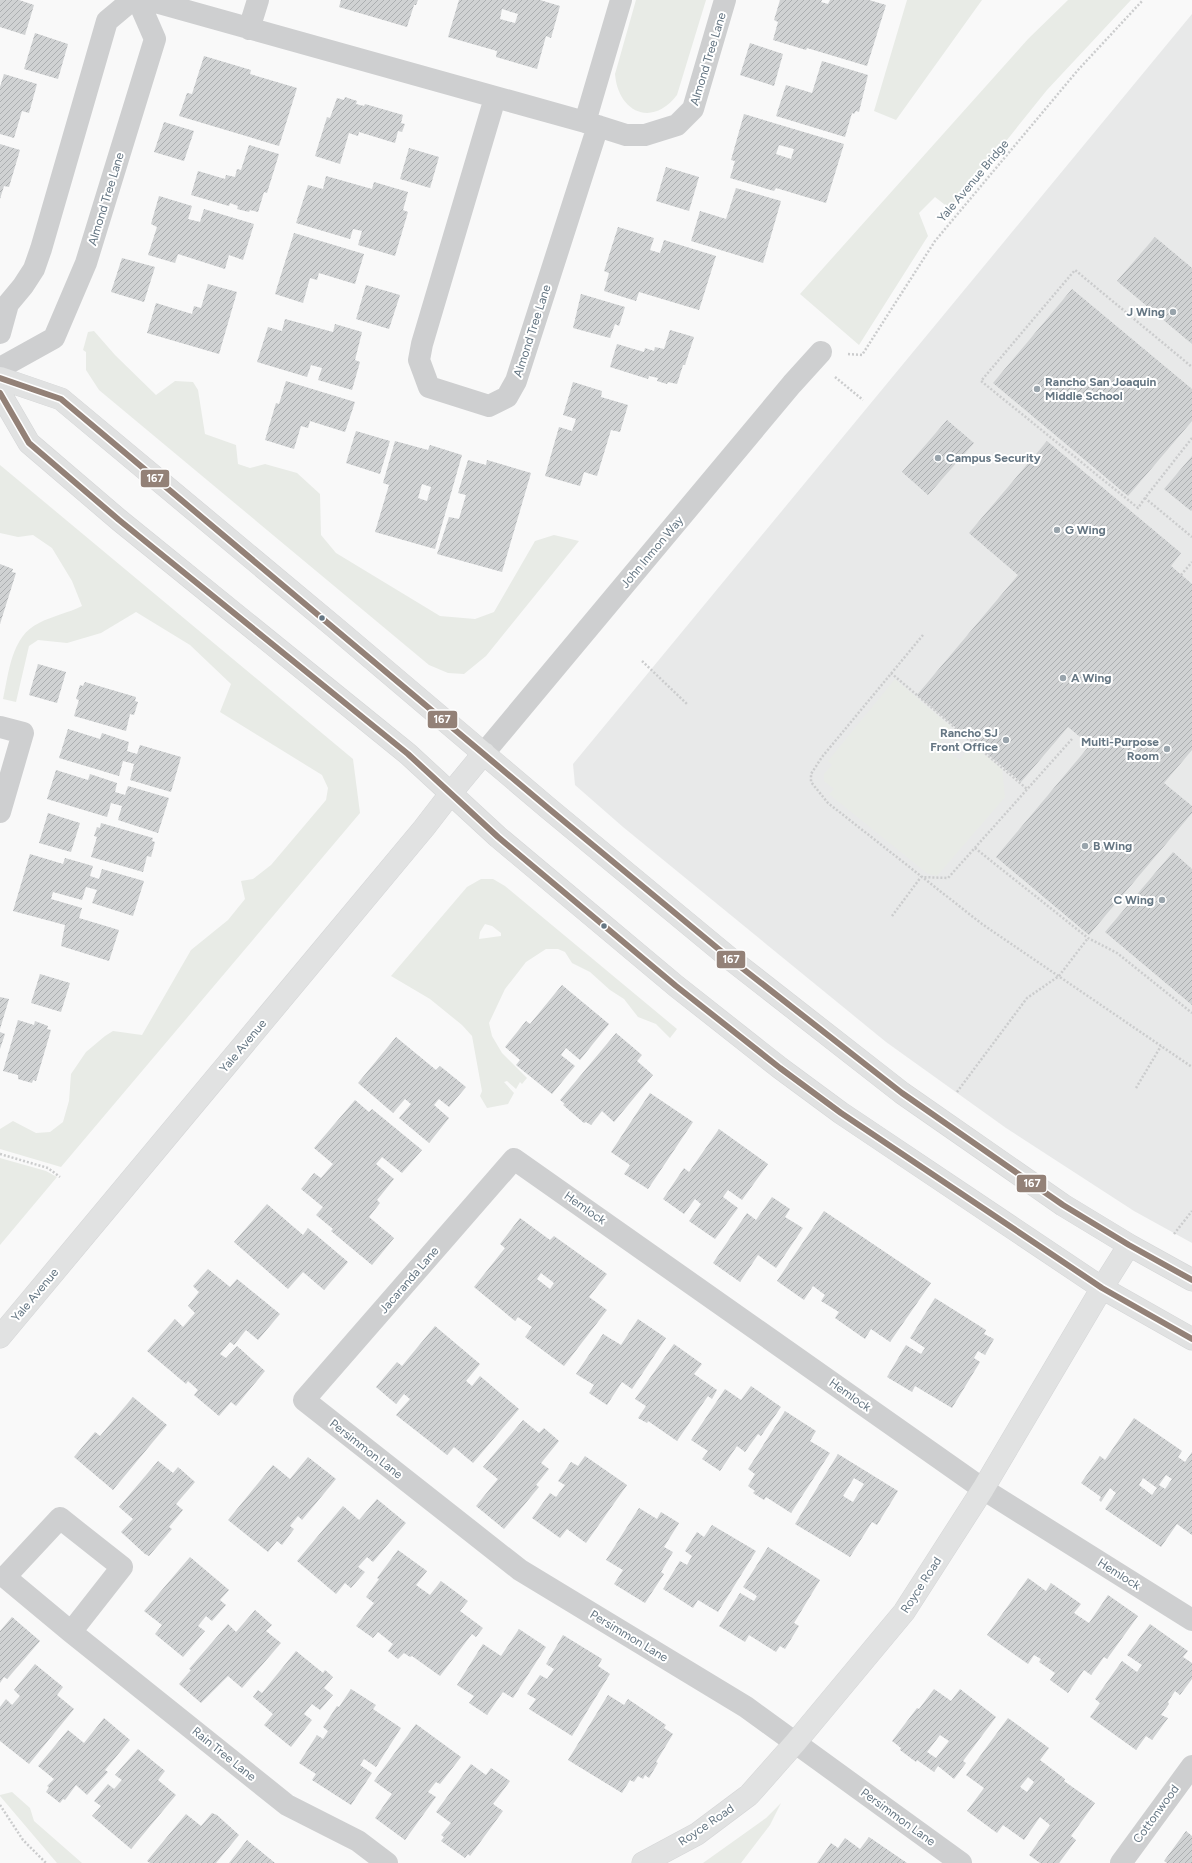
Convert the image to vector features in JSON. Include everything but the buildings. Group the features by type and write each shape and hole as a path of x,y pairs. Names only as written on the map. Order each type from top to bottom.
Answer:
{"main road":[{"path":"0,378 61,399 754,978 886,1081 1063,1205 1129,1246 1192,1280"},
{"path":"0,393 29,443 125,525 408,754 498,837 670,981 780,1068 841,1113 1102,1288 1192,1339"},
{"name":"Yale Avenue","path":"0,1337 418,835 484,753"},
{"name":"Royce Road","path":"643,1863 697,1834 749,1795 795,1743 904,1612 983,1489 1102,1288 1129,1246"}],"street":[{"path":"0,333 8,304 23,286 41,249 107,21 132,0"},
{"name":"Almond Tree Lane","path":"0,368 54,338 86,263 155,39 138,0"},
{"name":"Almond Tree Lane","path":"148,0 592,124 626,135 645,135 678,125 693,109 725,0"},
{"path":"249,29 258,0"},
{"name":"Almond Tree Lane","path":"495,98 422,344 420,360 429,387 489,406 500,402 507,396 516,381 592,124 621,0"},
{"name":"John Inmon Way","path":"484,753 792,384 821,352"},
{"path":"0,727 23,733 0,812"},
{"name":"Jacaranda Lane","path":"304,1400 514,1159"},
{"name":"Hemlock","path":"514,1159 983,1489 1192,1620"},
{"name":"Persimmon Lane","path":"304,1400 520,1570 746,1707 961,1863"},
{"name":"Rain Tree Lane","path":"71,1632 122,1567 60,1518 5,1577 71,1632 287,1805 358,1841 387,1863"},
{"name":"Cottonwood","path":"1121,1863 1192,1766"}],"path":[{"name":"Yale Avenue Bridge","path":"821,352 862,355 935,241 1078,70 1143,0"},
{"path":"1192,367 1075,270 981,381 1138,508 1192,438"},
{"path":"846,386 864,400"},
{"path":"1145,498 1192,537"},
{"path":"1181,575 1192,562"},
{"path":"923,635 822,757 811,774 811,782 828,803 982,924 1192,1067"},
{"path":"642,661 687,704"},
{"path":"891,673 1027,789"},
{"path":"921,877 948,878 1072,739"},
{"path":"975,848 1088,938 1117,953 1192,1013"},
{"path":"892,916 921,877"},
{"path":"957,1092 1027,998 1059,976 1088,938"},
{"path":"1136,1088 1161,1046"},
{"path":"0,1154 48,1168 60,1177"},
{"path":"1174,1234 1192,1211"},
{"path":"0,1805 23,1840 46,1863"}],"shaded area":[{"path":"636,0 706,0 677,95 667,105 657,111 647,113 638,111 629,106 622,98 615,74"},
{"path":"907,0 982,0 896,120 874,111"},
{"path":"1068,0 1131,0 1047,90 986,166 949,208 935,197 919,213 928,236 859,345 800,294 1028,39"},
{"name":"Rancho San Joaquin Middle School","path":"1192,14 1192,1243 1134,1211 1006,1128 886,1042 623,827 575,785 573,764"},
{"path":"94,331 115,355 156,395 175,381 193,382 198,390 205,434 236,445 238,464 250,468 265,464 297,473 320,494 321,535 336,553 440,616 475,619 494,612 535,541 554,535 579,541 486,656 464,674 448,673 429,665 99,390 86,370 86,352 83,350 88,332"},
{"path":"0,465 353,759 360,813 61,1167 0,1149 0,1129 13,1121 36,1133 50,1132 63,1122 69,1101 71,1074 86,1052 113,1031 142,1035 191,950 228,920 245,899 241,881 253,879 271,865 326,800 328,788 322,775 220,712 231,684 190,645 136,612 101,633 67,643 38,640 29,646 16,702 3,699 13,656 22,637 39,623 82,606 72,581 52,548 33,535 18,537 0,533"},
{"path":"895,679 951,727 939,745 960,760 972,744 1002,769 1005,797 937,876 928,874 829,794 834,789 824,781 824,774 832,765 828,761"},
{"path":"481,879 493,879 505,886 677,1029 670,1038 656,1024 638,1017 624,999 610,990 590,972 572,963 565,952 558,949 546,949 526,962 505,989 489,1023 492,1036 502,1053 527,1078 522,1084 520,1082 516,1089 507,1081 504,1082 514,1093 508,1104 487,1108 480,1096 482,1091 472,1036 462,1025 430,999 391,976 467,887","holes":["485,924 492,926 501,933 501,936 479,939 480,932"]},
{"path":"0,1158 46,1171 57,1177 0,1245"},
{"path":"12,1792 30,1808 34,1821 82,1863 57,1863 0,1796"},
{"path":"781,1803 770,1825 741,1863 703,1863 766,1818"}],"transit line":[{"name":"167","path":"0,378 61,399 548,808 733,961 902,1093 1063,1205 1129,1245 1192,1280"},
{"name":"167","path":"0,393 29,443 119,520 408,754 498,837 676,986 780,1068 841,1113 1102,1288 1192,1339"}],"place":[{"name":"J Wing","path":"1173,312"},
{"name":"Rancho San Joaquin Middle School","path":"1037,389"},
{"name":"Campus Security","path":"938,458"},
{"name":"G Wing","path":"1057,530"},
{"name":"A Wing","path":"1063,678"},
{"name":"Rancho SJ Front Office","path":"1006,740"},
{"name":"Multi-Purpose Room","path":"1167,749"},
{"name":"B Wing","path":"1085,846"},
{"name":"C Wing","path":"1162,900"}]}
